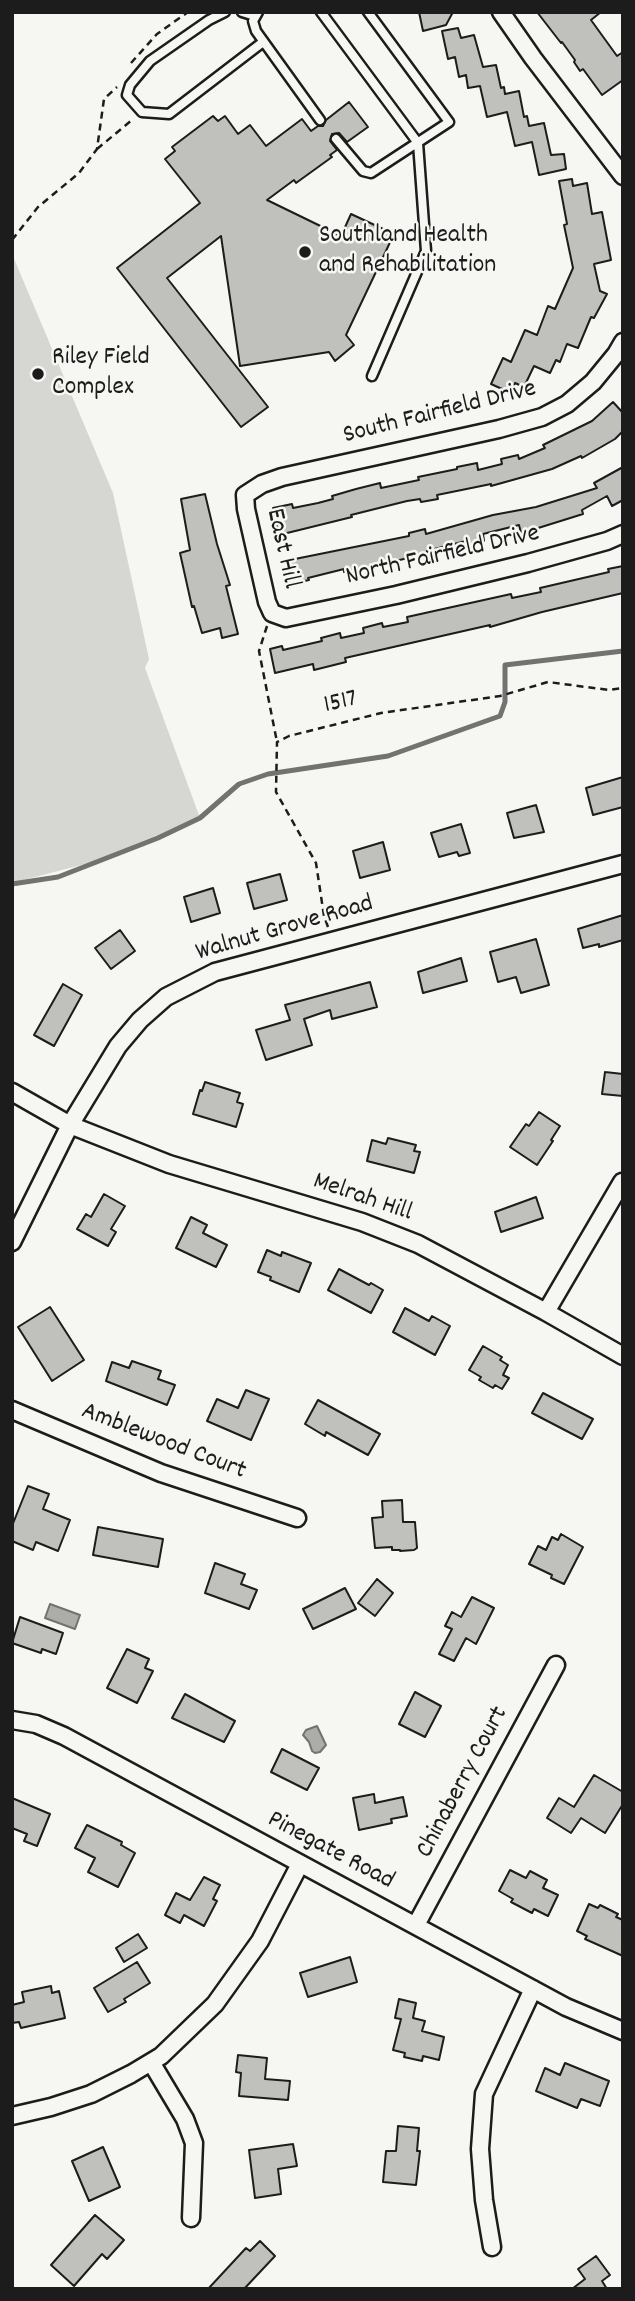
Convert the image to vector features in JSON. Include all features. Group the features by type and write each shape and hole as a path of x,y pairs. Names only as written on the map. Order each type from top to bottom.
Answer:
{"street":[{"path":"501,12 623,176"},
{"name":"South Fairfield Drive","path":"245,495 262,484 282,477 542,417 567,404 593,382 623,342"},
{"name":"East Hill","path":"245,495 267,602 272,612"},
{"name":"North Fairfield Drive","path":"272,612 286,618 396,595 565,553 623,534"},
{"name":"Walnut Grove Road","path":"12,1242 70,1125 118,1046 140,1020 166,997 215,972 623,864"},
{"name":"Melrah Hill","path":"12,1092 70,1125 169,1164 362,1222 418,1244 546,1311 623,1356"},
{"path":"546,1311 622,1182"},
{"name":"Amblewood Court","path":"12,1410 161,1474 298,1518"},
{"name":"Chinaberry Court","path":"416,1925 556,1665"},
{"name":"Pinegate Road","path":"12,1720 36,1724 64,1736 566,2007 623,2031"},
{"path":"12,2116 91,2094 151,2063 215,2004 260,1941 300,1864"},
{"path":"492,2247 484,2200 480,2149 484,2094 534,1989"},
{"path":"151,2063 185,2119 194,2143 191,2218"}],"lane":[{"path":"225,12 150,61 131,85 127,95 142,112 169,114 263,43"},
{"path":"242,12 257,14 253,21 263,43 320,120"},
{"path":"321,12 418,143 426,251 372,376"},
{"path":"336,139 366,173 372,173 449,122 368,12"}],"path":[{"path":"129,67 133,59 158,34 188,12"},
{"path":"97,149 104,99 117,87"},
{"path":"12,240 38,207 79,173 97,149 142,112"},
{"path":"272,612 259,651 277,742 275,792 316,863 324,916 334,940"},
{"name":"1517","path":"277,742 289,736 382,713 500,696 548,682 609,690 623,688"}],"shaded area":[{"path":"12,254 113,493 149,659 145,668 200,818 104,859 12,883"},
{"path":"50,1604 80,1615 75,1629 45,1618"},
{"path":"317,1726 326,1745 320,1752 315,1753 303,1735 306,1730"}],"building":[{"path":"419,12 453,12 446,25 423,31"},
{"path":"537,12 601,12 591,20 617,56 623,52 623,80 602,95 583,69 580,71 562,42"},
{"path":"458,28 461,38 474,35 483,67 496,65 505,94 519,91 524,117 527,116 529,126 544,123 551,155 564,154 566,169 539,175 532,142 515,146 507,112 487,117 480,86 468,88 466,75 459,77 455,57 448,59 442,31"},
{"name":"Southland Health and Rehabilitation","path":"349,102 368,127 347,142 339,133 332,134 330,141 337,150 330,155 332,157 267,200 341,236 351,214 394,234 346,335 354,345 335,361 329,352 240,366 221,236 167,278 268,407 241,427 117,268 200,203 165,159 175,151 172,147 213,116 218,121 225,116 238,134 250,125 266,146 302,119 311,131 323,126 326,120"},
{"path":"572,179 573,186 587,183 592,214 602,212 611,260 594,264 600,291 607,294 594,318 591,317 578,348 567,344 560,362 556,360 550,373 534,366 524,387 515,383 511,393 491,384 503,358 511,362 525,330 537,335 548,306 555,309 573,268 559,181"},
{"path":"613,402 623,413 623,431 615,439 582,458 581,456 552,469 491,486 437,495 438,499 407,501 279,535 273,508 292,504 293,508 318,503 356,489 380,483 381,488 419,480 418,477 477,463 478,470 502,464 501,459 518,455 519,459 545,448 543,445 592,421"},
{"path":"623,467 623,500 612,506 607,496 582,510 583,514 521,533 519,525 483,534 484,541 467,546 466,541 427,551 427,554 344,572 344,569 291,584 285,561 409,536 409,533 425,529 426,534 493,515 536,507 597,488 594,483"},
{"path":"205,494 230,585 226,586 238,634 222,638 220,628 202,633 194,606 192,607 180,553 190,550 181,499"},
{"path":"623,566 623,593 490,627 345,658 346,662 314,670 313,664 275,673 270,649 282,646 283,650 322,641 321,638 340,633 341,638 364,633 363,628 382,623 383,627 408,622 407,617 511,594 512,598 541,592 540,588 609,572 608,569"},
{"path":"623,777 623,807 593,815 586,788"},
{"path":"536,805 544,832 514,838 507,813"},
{"path":"461,824 470,853 459,856 457,852 439,857 431,833"},
{"path":"383,842 390,870 360,878 353,851"},
{"path":"280,874 287,900 254,909 247,883"},
{"path":"213,888 220,913 191,922 184,897"},
{"path":"623,915 623,940 599,947 599,944 583,948 578,929"},
{"path":"120,930 135,951 111,969 95,948"},
{"path":"536,939 549,985 521,993 516,977 498,982 490,952"},
{"path":"461,958 467,981 423,993 418,972"},
{"path":"370,982 377,1007 332,1019 330,1010 304,1019 312,1045 266,1060 256,1030 290,1020 285,1005"},
{"path":"63,984 82,995 54,1046 34,1035"},
{"path":"605,1072 623,1074 623,1096 602,1094"},
{"path":"205,1082 240,1093 237,1102 243,1104 236,1127 193,1114"},
{"path":"539,1112 560,1126 537,1165 510,1147 526,1124 529,1126"},
{"path":"388,1138 416,1145 414,1151 420,1152 414,1173 367,1161 372,1140 386,1144"},
{"path":"104,1194 125,1206 111,1229 116,1232 108,1246 77,1229 86,1214 91,1217"},
{"path":"536,1197 543,1218 501,1232 495,1212"},
{"path":"191,1217 207,1225 203,1233 227,1245 216,1267 176,1248"},
{"path":"267,1250 281,1256 282,1252 311,1263 299,1292 258,1272"},
{"path":"339,1269 383,1290 371,1313 328,1290"},
{"path":"50,1307 84,1360 52,1381 18,1327"},
{"path":"405,1308 429,1321 432,1316 450,1326 435,1355 393,1332"},
{"path":"483,1346 502,1357 500,1360 508,1365 503,1375 509,1378 502,1389 495,1385 493,1388 479,1380 481,1377 469,1370"},
{"path":"132,1361 161,1371 158,1379 175,1385 167,1405 106,1381 112,1362 129,1368"},
{"path":"246,1390 269,1399 251,1440 207,1421 217,1399 238,1408"},
{"path":"543,1393 593,1419 582,1439 532,1413"},
{"path":"318,1400 380,1434 368,1455 305,1424"},
{"path":"28,1486 49,1494 43,1509 70,1520 58,1551 36,1542 33,1550 12,1541 12,1526"},
{"path":"402,1500 403,1522 415,1522 417,1548 400,1551 392,1550 392,1547 375,1548 372,1518 383,1517 382,1501"},
{"path":"98,1527 163,1539 158,1567 93,1555"},
{"path":"561,1534 583,1547 564,1584 529,1564 538,1546 546,1550 552,1537 558,1540"},
{"path":"215,1563 245,1574 241,1584 257,1590 249,1609 205,1593"},
{"path":"377,1579 393,1593 375,1616 358,1603"},
{"path":"345,1588 356,1609 313,1629 303,1609"},
{"path":"472,1597 494,1608 476,1644 466,1638 454,1661 439,1654 452,1629 445,1626 452,1612 461,1617"},
{"path":"20,1617 63,1633 56,1654 42,1649 41,1653 12,1643"},
{"path":"127,1649 149,1659 145,1668 153,1671 137,1703 107,1688"},
{"path":"415,1692 441,1706 425,1737 399,1724"},
{"path":"185,1694 235,1721 224,1742 172,1718"},
{"path":"282,1749 319,1768 307,1790 271,1772"},
{"path":"594,1775 623,1792 623,1804 605,1833 581,1818 571,1833 547,1818 559,1798 574,1807"},
{"path":"374,1794 375,1803 403,1797 407,1816 391,1819 392,1823 359,1830 353,1798"},
{"path":"12,1798 50,1814 37,1846 24,1841 27,1834 12,1828"},
{"path":"87,1825 122,1842 121,1845 135,1853 118,1887 88,1872 95,1858 75,1848"},
{"path":"510,1870 526,1878 530,1871 547,1880 543,1888 558,1895 548,1916 534,1909 532,1913 511,1902 513,1899 499,1891"},
{"path":"204,1877 220,1885 213,1899 217,1901 204,1926 184,1915 180,1923 165,1915 176,1893 190,1900"},
{"path":"589,1904 598,1908 600,1905 618,1914 616,1917 623,1920 623,1956 585,1939 587,1936 577,1931"},
{"path":"138,1934 147,1948 124,1962 116,1948"},
{"path":"350,1957 357,1982 308,1997 300,1973"},
{"path":"137,1962 150,1983 108,2012 94,1988"},
{"path":"51,1986 52,1993 59,1991 65,2018 21,2028 19,2022 12,2023 12,2005 24,2002 22,1992"},
{"path":"399,1999 416,2003 413,2018 425,2021 422,2031 444,2037 439,2060 423,2056 422,2061 404,2057 405,2053 393,2050 401,2019 395,2018"},
{"path":"238,2055 267,2058 265,2079 290,2081 288,2100 239,2096 241,2073 236,2072"},
{"path":"565,2063 609,2081 600,2106 581,2099 577,2108 536,2091 545,2068 560,2075"},
{"path":"398,2126 419,2128 417,2151 420,2151 416,2185 383,2182 386,2151 396,2151"},
{"path":"293,2144 297,2166 278,2169 281,2194 255,2198 249,2150"},
{"path":"103,2147 120,2187 89,2201 72,2161"},
{"path":"95,2215 124,2240 107,2259 102,2254 74,2286 51,2265"},
{"path":"260,2241 275,2256 244,2289 208,2289 246,2248 250,2251"},
{"path":"596,2256 610,2275 602,2281 607,2289 572,2289 585,2279 578,2269"}],"waterway":[{"path":"12,884 58,877 158,838 200,818 239,784 268,774 388,756 500,716 505,702 505,665 623,651"}],"place":[{"name":"Southland Health and Rehabilitation","path":"305,252"},
{"name":"Riley Field Complex","path":"38,374"}]}
